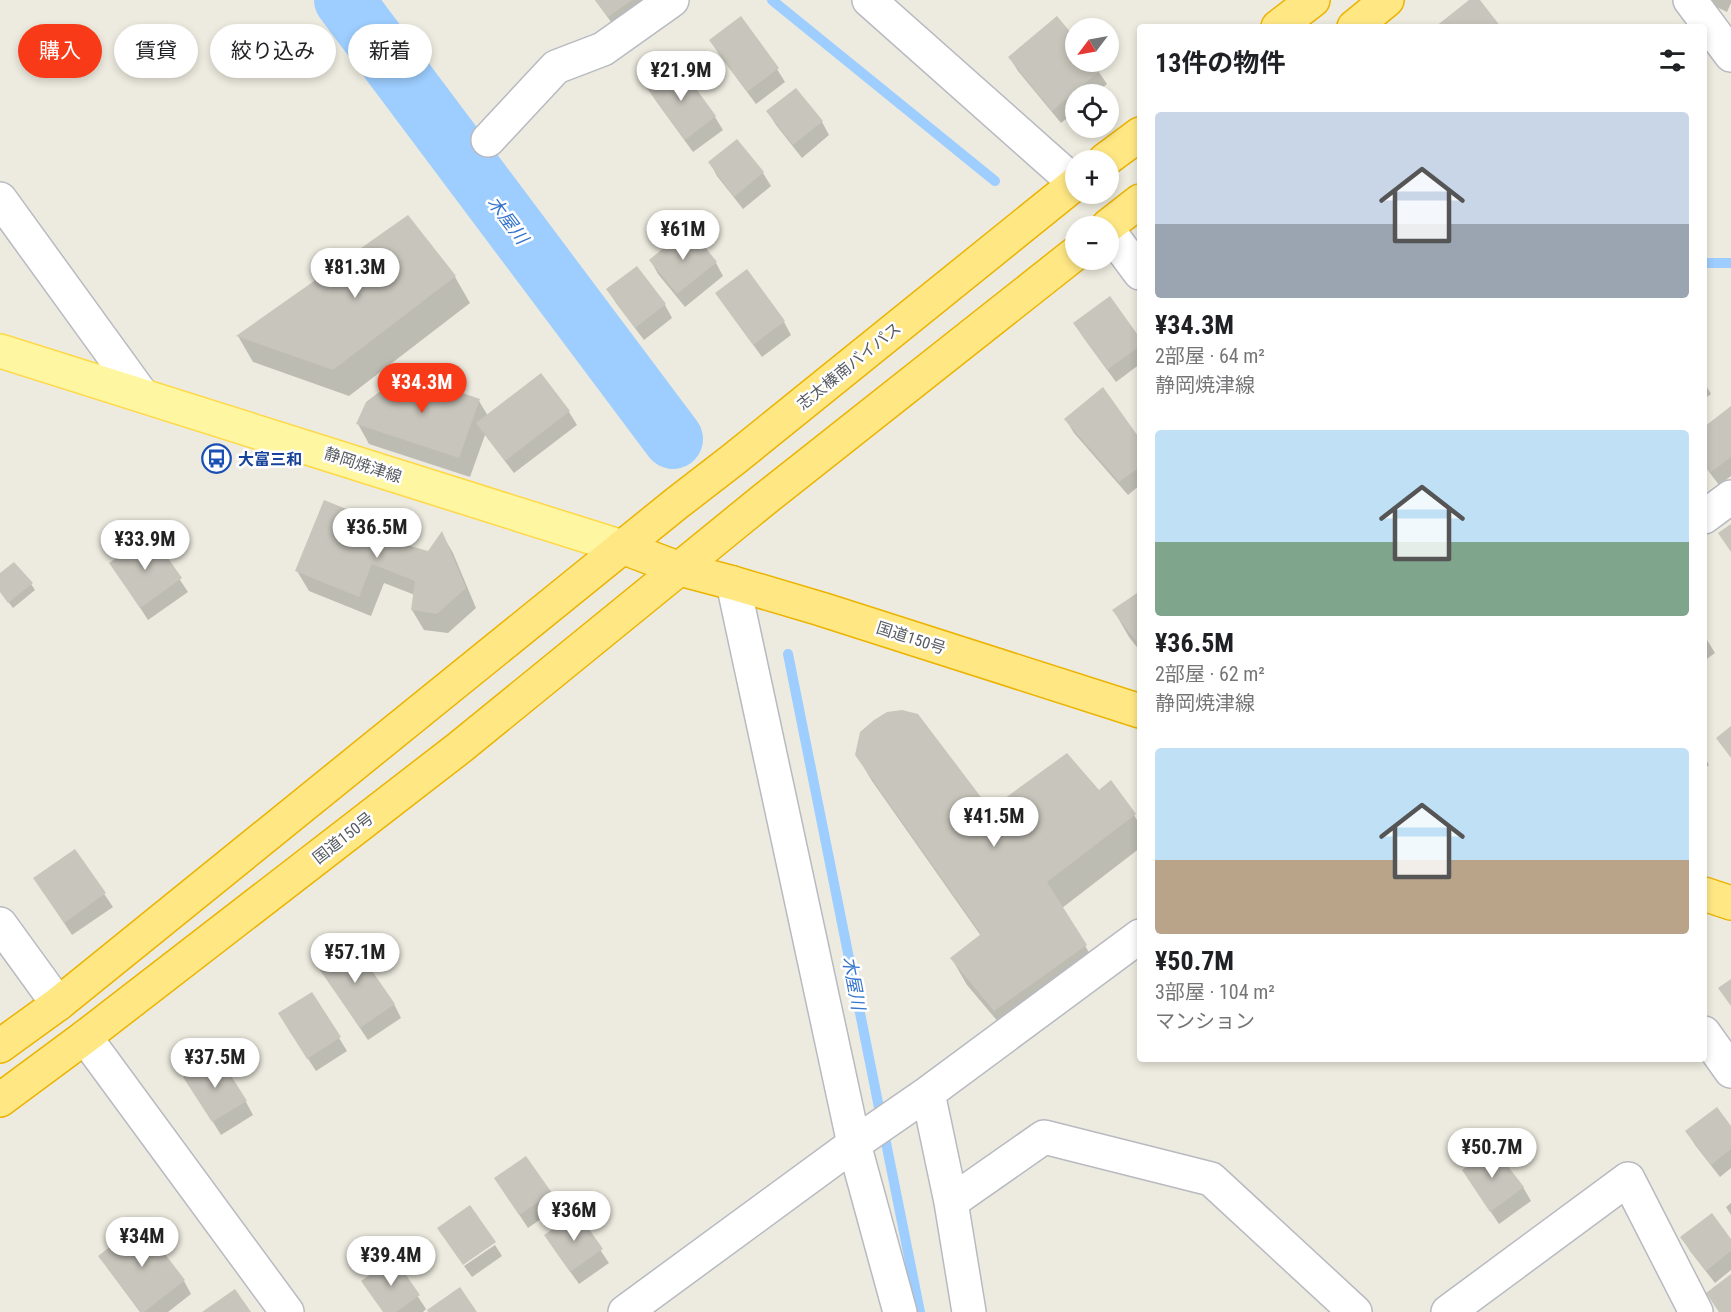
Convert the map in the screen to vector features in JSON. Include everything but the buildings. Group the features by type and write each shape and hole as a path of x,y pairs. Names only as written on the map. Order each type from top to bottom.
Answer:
{"highway":[{"path":"1282,24 1313,0"},
{"path":"1358,24 1387,0"},
{"path":"1118,150 1137,136"},
{"name":"志太榛南バイパス","path":"622,547 1065,191"},
{"path":"1119,219 1137,204"},
{"path":"680,569 766,498 1065,262"},
{"path":"0,1046 58,1004 622,547"},
{"name":"国道150号","path":"622,547 680,569 821,609 1137,710"},
{"name":"国道150号","path":"0,1100 459,748 680,569"},
{"path":"1707,895 1731,903"}],"main road":[{"name":"静岡焼津線","path":"0,351 622,547"}],"street":[{"path":"488,140 556,67 603,50 672,0"},
{"path":"869,0 1065,174"},
{"path":"1690,0 1731,55"},
{"path":"0,199 142,395"},
{"path":"1119,243 1137,269"},
{"path":"1707,515 1731,497"},
{"path":"733,583 854,1144 900,1312"},
{"path":"0,924 58,1004"},
{"path":"625,1312 854,1144 928,1094 1137,938"},
{"path":"85,1037 287,1312"},
{"path":"1707,1037 1731,1071"},
{"path":"928,1094 951,1202 969,1312"},
{"path":"951,1202 1044,1137 1211,1179 1355,1312"},
{"path":"1448,1312 1628,1179 1695,1312"}],"waterway":[{"name":"木屋川","path":"344,0 673,439"},
{"path":"772,0 995,181"},
{"path":"1707,263 1731,263"},
{"name":"木屋川","path":"788,654 920,1312"}],"place":[{"name":"大富三和","path":"217,459"}]}
